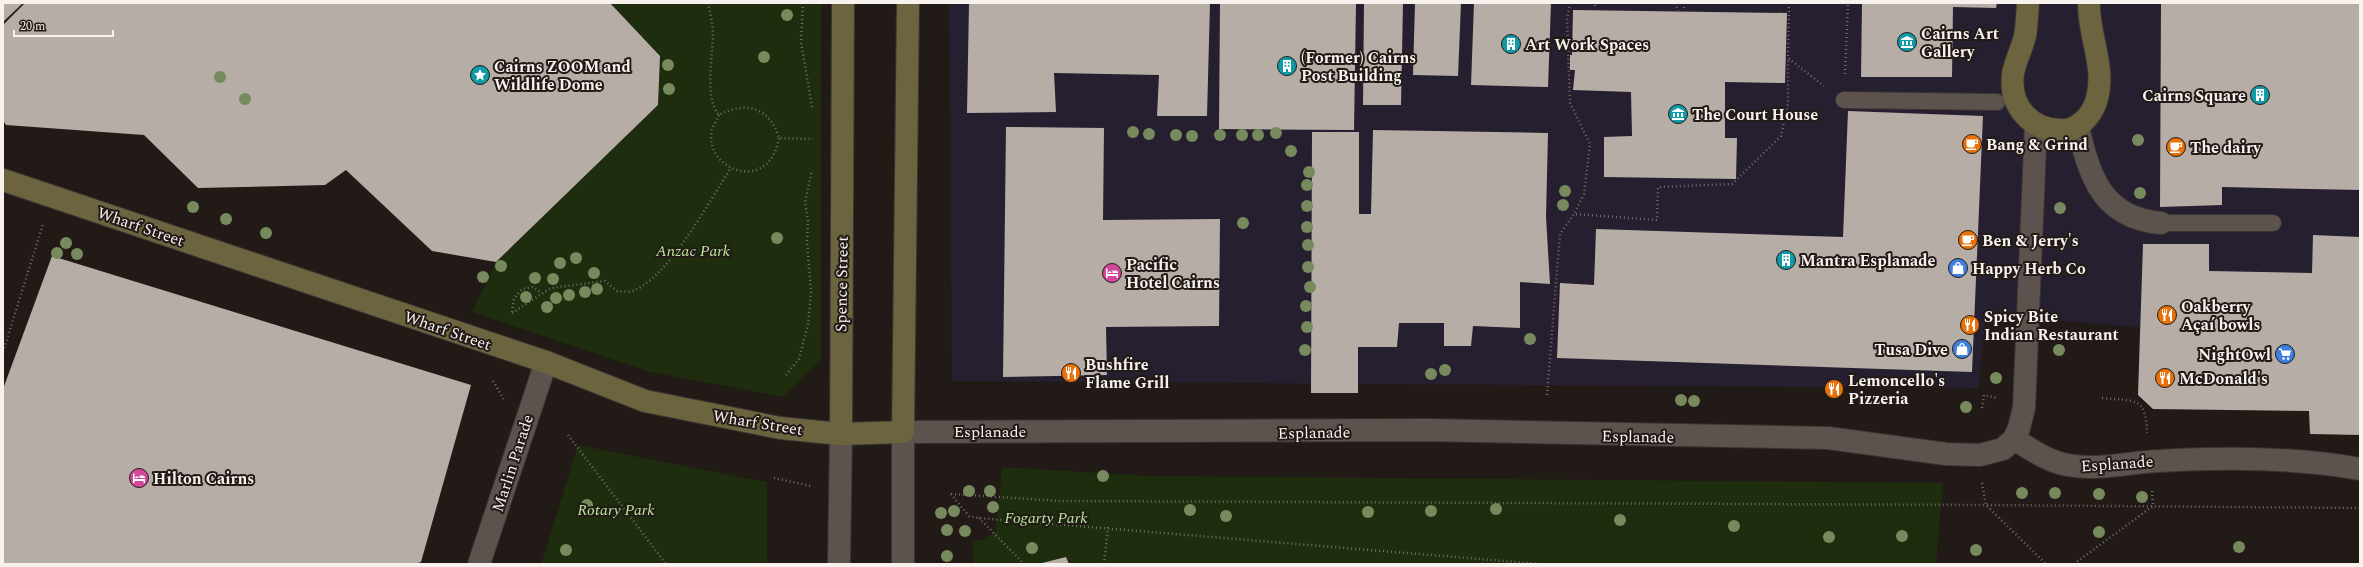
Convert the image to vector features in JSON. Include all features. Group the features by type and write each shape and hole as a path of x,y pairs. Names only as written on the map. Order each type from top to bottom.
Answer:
{"street":[{"name":"Spence Street","path":"839,564 843,3"},
{"path":"903,564 908,3"},
{"path":"2028,3 2025,36 2013,74 2013,86 2019,110 2043,128 2064,130 2078,126 2093,109 2098,89 2098,61 2090,26 2088,3"},
{"path":"2014,439 2022,417 2025,398 2036,124"},
{"path":"2078,126 2093,178 2106,199 2116,208 2132,216 2161,222"},
{"name":"Wharf Street","path":"3,180 546,362 645,401 780,428 841,434 903,432"},
{"name":"Marlin Parade","path":"479,564 546,362"},
{"name":"Esplanade","path":"903,432 1429,430 1828,438 1966,456 1992,454 2003,449 2014,439 2056,462 2083,467 2149,461 2230,459 2322,463 2360,469"}],"lane":[{"path":"1844,100 1996,102"},
{"path":"2161,222 2273,223"}],"path":[{"path":"708,3 713,33 711,94 716,112 719,115"},
{"path":"803,3 801,42 814,114"},
{"path":"1547,395 1560,234 1574,214 1584,194 1590,144 1570,103 1567,19 1570,3"},
{"path":"1675,3 1678,11"},
{"path":"1684,3 1684,11"},
{"path":"1574,214 1657,220 1658,187 1732,184 1780,136 1788,104 1789,3"},
{"path":"1844,100 1848,3"},
{"path":"1788,58 1844,100"},
{"path":"744,107 758,110 770,119 776,128 779,138 772,160 753,171 742,172 730,168 719,157 712,145 712,130 719,115 730,110 744,107"},
{"path":"813,133 813,146"},
{"path":"779,138 813,139"},
{"path":"786,375 799,359 808,324 811,292 807,241 808,221 805,202 812,167"},
{"path":"542,293 533,287 522,289 514,298 512,313 551,288 605,281 617,291 634,291 658,274 682,243 730,168"},
{"path":"3,352 44,224"},
{"path":"492,381 505,402"},
{"path":"1982,408 1984,395 2001,398"},
{"path":"2102,398 2132,401 2144,407 2147,414 2147,432"},
{"path":"568,435 666,564"},
{"path":"1981,476 1986,505 2046,564"},
{"path":"774,478 809,486 840,486"},
{"path":"2152,488 2153,506"},
{"path":"1541,564 1108,527 979,518 969,516 951,494 1060,502 1986,505 2360,508"},
{"path":"2074,564 2153,506"},
{"path":"979,518 1024,564"},
{"path":"1104,564 1108,527"}],"shaded area":[{"path":"949,3 2360,3 2360,397 2138,395 2139,327 1986,315 1978,388 952,381"}],"green space":[{"name":"Anzac Park","path":"610,3 821,3 821,360 784,397 650,372 472,312 496,262 658,105 660,56"},
{"name":"Rotary Park","path":"578,445 767,482 767,564 541,564"},
{"name":"Fogarty Park","path":"1002,467 1150,476 1943,483 1936,564 974,564 973,541 983,540 996,531"}],"building":[{"path":"3,3 23,3 3,22"},
{"path":"25,3 610,3 660,56 658,105 496,262 432,251 346,170 325,185 198,188 144,135 6,125 3,120 3,25"},
{"path":"969,3 1210,3 1207,116 1157,116 1159,75 1054,73 1056,112 967,113"},
{"name":"(Former) Cairns Post Building","path":"1220,3 1356,3 1354,130 1219,129"},
{"path":"1364,3 1403,3 1401,105 1363,105"},
{"path":"1415,3 1461,3 1458,76 1413,75"},
{"name":"Art Work Spaces","path":"1474,3 1551,3 1548,87 1471,85"},
{"name":"Cairns Art Gallery","path":"1862,3 1997,3 1996,8 1953,7 1952,77 1861,77"},
{"name":"Cairns Square","path":"2161,3 2360,3 2360,190 2222,187 2222,205 2160,207"},
{"name":"The Court House","path":"1573,10 1787,13 1785,83 1725,82 1725,138 1737,138 1736,179 1604,177 1604,137 1632,136 1631,92 1573,90 1575,70 1570,70 1570,55 1572,55"},
{"name":"Mantra Esplanade","path":"1848,111 1983,116 1972,372 1557,358 1560,283 1594,285 1596,229 1843,237"},
{"name":"Pacific Hotel Cairns","path":"1006,127 1104,128 1103,220 1220,219 1219,326 1106,327 1107,375 1003,377"},
{"path":"1373,130 1548,133 1546,217 1550,284 1520,282 1520,328 1473,326 1471,346 1444,346 1444,323 1399,323 1397,347 1358,347 1358,393 1311,393 1312,132 1359,132 1359,214 1371,214"},
{"path":"2313,235 2360,237 2360,435 2310,434 2309,411 2153,409 2138,395 2143,244 2209,244 2209,271 2312,273"},
{"path":"52,256 471,385 421,562 414,564 3,564 3,389"},
{"path":"1066,557 1069,564 1042,564 1042,563"}],"place":[{"name":"Cairns Art Gallery","path":"1907,42"},
{"name":"Art Work Spaces","path":"1511,44"},
{"name":"(Former) Cairns Post Building","path":"1287,66"},
{"name":"Cairns ZOOM and Wildlife Dome","path":"480,75"},
{"name":"Cairns Square","path":"2260,95"},
{"name":"The Court House","path":"1678,114"},
{"name":"Bang & Grind","path":"1972,144"},
{"name":"The dairy","path":"2176,147"},
{"name":"Ben & Jerry's","path":"1968,240"},
{"name":"Mantra Esplanade","path":"1786,260"},
{"name":"Happy Herb Co","path":"1958,268"},
{"name":"Pacific Hotel Cairns","path":"1112,273"},
{"name":"Oakberry Açaí bowls","path":"2167,315"},
{"name":"Spicy Bite Indian Restaurant","path":"1970,325"},
{"name":"Tusa Dive","path":"1962,349"},
{"name":"NightOwl","path":"2285,354"},
{"name":"Bushfire Flame Grill","path":"1071,373"},
{"name":"McDonald's","path":"2165,378"},
{"name":"Lemoncello's Pizzeria","path":"1834,389"},
{"name":"Hilton Cairns","path":"139,478"}]}
